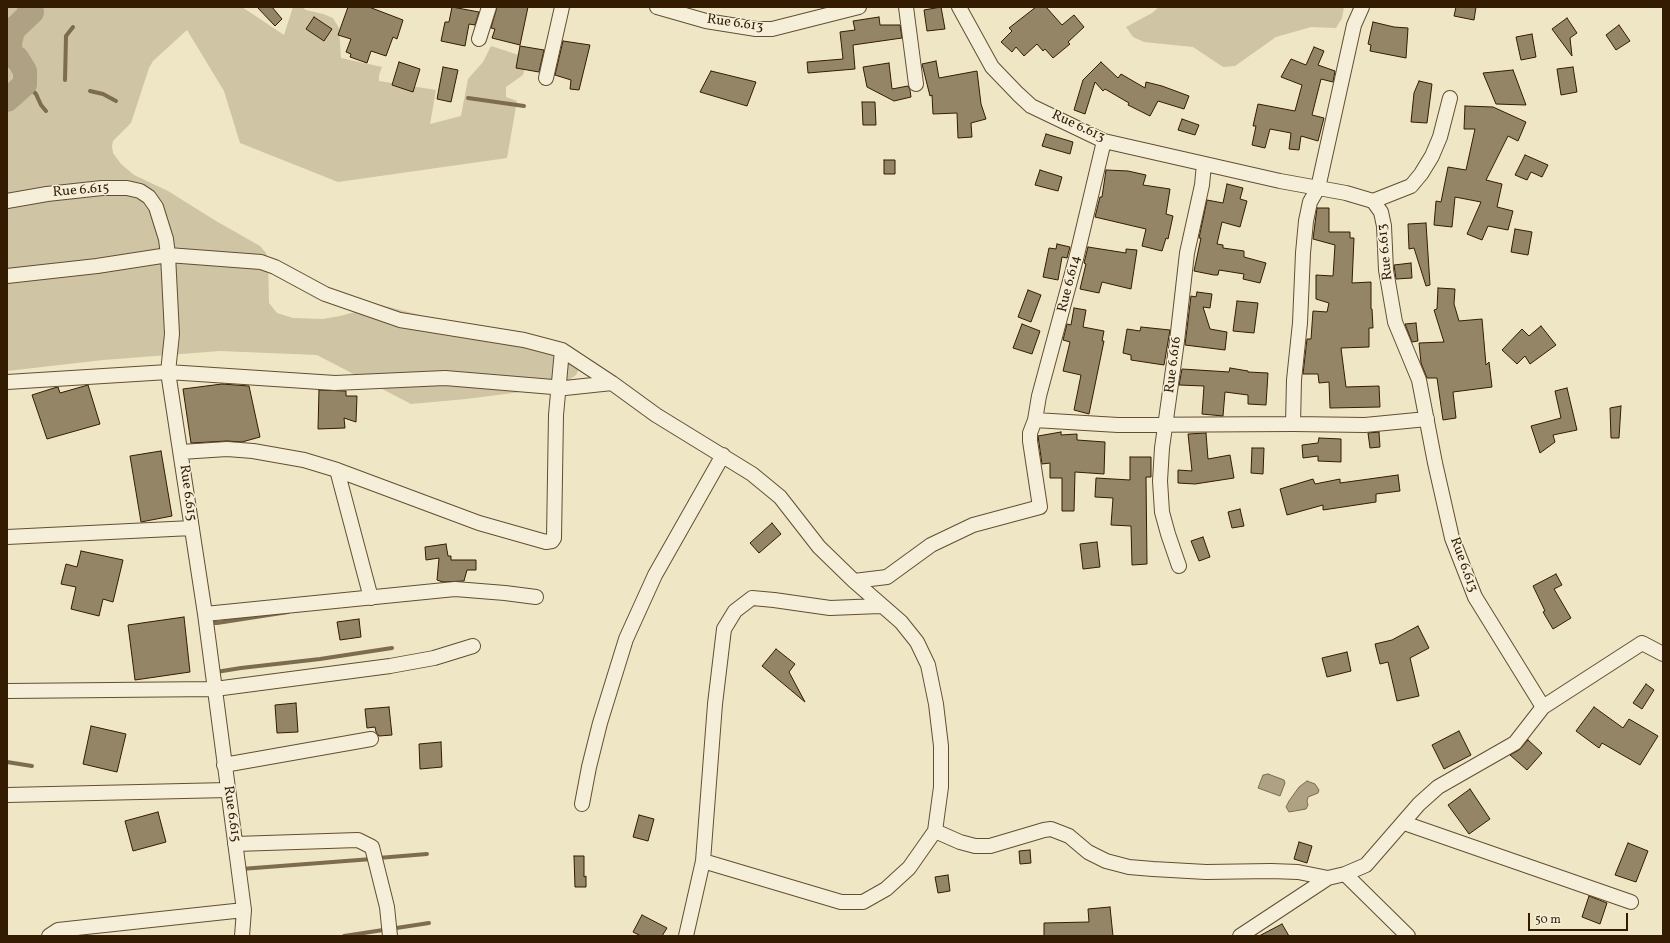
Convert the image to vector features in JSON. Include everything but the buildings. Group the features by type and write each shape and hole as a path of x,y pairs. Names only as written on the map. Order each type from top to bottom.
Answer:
{"street":[{"path":"479,39 488,7"},
{"path":"546,78 562,7"},
{"name":"Rue 6.613","path":"657,7 706,21 756,29 772,29 859,7"},
{"path":"906,7 916,84"},
{"name":"Rue 6.613","path":"959,7 992,67 1018,94 1031,106 1104,141 1373,201 1381,212 1384,226 1386,270 1396,322 1420,380 1435,463 1452,538 1475,597 1543,707"},
{"path":"1293,424 1294,380 1300,323 1302,253 1310,202 1318,188 1354,25 1362,7"},
{"path":"1373,201 1411,186 1421,174 1432,156 1440,137 1450,98"},
{"name":"Rue 6.614","path":"854,581 887,577 931,545 973,525 1040,506 1030,433 1038,420 1039,396 1077,255 1104,141"},
{"name":"Rue 6.616","path":"1179,566 1162,512 1160,481 1187,253 1202,185 1204,164"},
{"name":"Rue 6.615","path":"7,201 47,194 102,188 126,188 140,191 149,197 156,207 166,239 168,255 172,334 168,372 182,452 205,614 244,910 242,936"},
{"path":"7,276 97,266 168,255 261,262 275,267 325,294 400,320 524,340 562,350 612,383 656,415 752,474 780,497 818,547 880,606 901,622 917,642 928,665 936,704 941,746 941,787 935,831 909,868 886,889 863,902 841,902 703,861"},
{"path":"182,452 227,449 253,451 304,460 337,470 479,523 546,542 552,541 554,538 556,415 562,350"},
{"path":"7,382 168,372 335,383 445,378 565,388 612,383"},
{"path":"1038,420 1118,425 1365,425 1427,419"},
{"path":"582,804 600,723 626,638 655,575 723,455"},
{"path":"337,470 371,598"},
{"path":"7,537 192,528"},
{"path":"205,614 454,589 536,597"},
{"path":"686,936 703,861 715,704 724,629 735,611 752,598 830,608 880,606"},
{"path":"1240,936 1328,878 1344,874 1366,865 1419,804 1438,787 1515,743 1543,707 1642,643 1663,654"},
{"path":"7,691 215,689 390,666 434,658 473,646"},
{"path":"224,765 371,739"},
{"path":"7,795 228,790"},
{"path":"1404,823 1631,902"},
{"path":"935,831 960,842 975,846 990,846 1051,829 1069,836 1088,852 1106,861 1129,867 1206,872 1298,872 1328,878"},
{"path":"235,844 358,840 372,847 387,907 390,936"},
{"path":"1344,874 1408,936"},
{"path":"50,936 58,930 244,910"}],"shaded area":[{"path":"7,7 242,7 284,35 293,7 302,7 306,10 333,18 339,28 341,58 382,67 379,75 379,81 436,90 430,124 461,116 468,79 483,62 491,46 528,58 523,75 506,87 506,97 517,101 507,158 338,182 240,143 224,91 187,30 153,61 149,68 131,123 113,141 113,153 121,164 134,175 168,191 260,246 266,253 268,260 269,303 277,313 293,318 323,319 381,305 579,356 579,369 576,375 569,380 521,392 411,404 317,355 220,351 103,360 7,371"},
{"path":"1159,7 1344,7 1342,18 1336,28 1311,27 1276,37 1235,66 1223,67 1193,47 1144,42 1133,37 1126,27 1152,13"},
{"path":"1268,774 1284,780 1285,783 1280,796 1258,788 1263,775"},
{"path":"1307,781 1315,784 1319,790 1318,793 1308,797 1308,805 1306,809 1289,812 1286,807 1289,801 1299,787"}],"waterway":[{"path":"7,100 25,84 25,71 17,58 11,56 10,43 13,30 32,12 29,7"},
{"path":"65,80 66,36 73,27"},
{"path":"23,86 32,90 36,94 41,105 46,111"},
{"path":"90,91 103,94 116,101"},
{"path":"468,98 524,106"},
{"path":"209,623 288,612"},
{"path":"216,672 392,648"},
{"path":"7,762 32,766"},
{"path":"378,858 427,854"},
{"path":"241,869 372,859"},
{"path":"344,936 429,923"}]}
